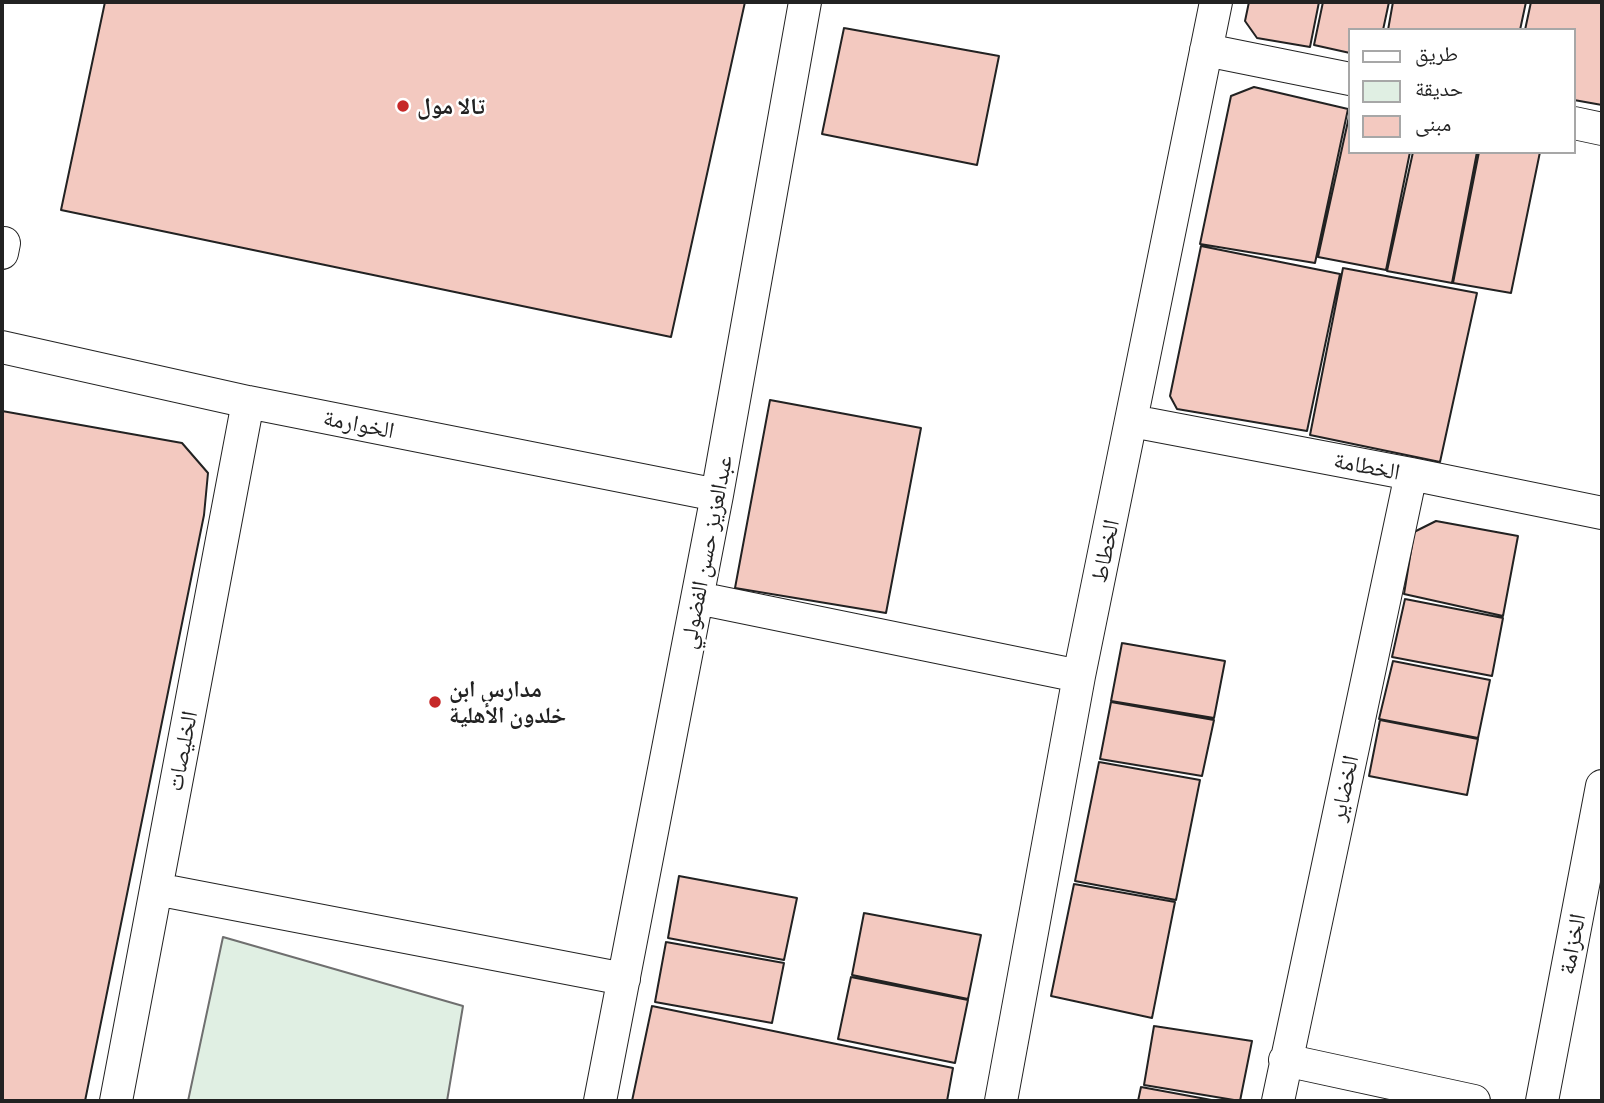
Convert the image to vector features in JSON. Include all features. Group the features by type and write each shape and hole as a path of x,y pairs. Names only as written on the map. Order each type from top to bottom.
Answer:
{"street":[{"name":"عبدالعزيز حسن الفضولي","path":"600,1101 698,598 805,2"},
{"name":"الخطاط","path":"1001,1101 1079,676 1216,2"},
{"path":"1206,50 1348,79"},
{"path":"1576,123 1602,129"},
{"name":"الخوارمة","path":"2,347 248,402 717,495"},
{"name":"الخليصات","path":"116,1101 248,402"},
{"name":"الخطامة","path":"1132,421 1602,513"},
{"name":"الخضاير","path":"1278,1101 1410,474"},
{"path":"698,598 1079,676"},
{"name":"الخزامة","path":"1542,1101 1602,786"},
{"path":"156,889 624,979"},
{"path":"1286,1060 1474,1101"}],"green space":[{"path":"223,937 463,1006 447,1101 188,1101"}],"building":[{"name":"تالا مول","path":"105,2 745,2 671,337 61,210"},
{"path":"1249,2 1319,2 1310,47 1257,38 1245,21"},
{"path":"1323,2 1389,2 1383,28 1348,28 1348,53 1314,45"},
{"path":"1393,2 1526,2 1520,28 1388,28"},
{"path":"1531,2 1602,2 1602,105 1576,100 1576,28 1525,28"},
{"path":"844,28 999,56 977,165 822,134"},
{"path":"1254,87 1348,109 1315,263 1200,244 1231,96"},
{"path":"1348,121 1348,154 1410,154 1386,270 1318,257"},
{"path":"1413,154 1477,154 1452,283 1387,271"},
{"path":"1479,154 1540,154 1511,293 1453,283"},
{"path":"1201,246 1340,274 1307,431 1177,409 1170,396"},
{"path":"1343,268 1477,293 1440,462 1310,435"},
{"path":"770,400 921,428 886,613 735,588"},
{"path":"2,411 182,443 208,473 204,515 85,1101 2,1101"},
{"path":"1436,521 1518,536 1503,616 1404,594 1414,532"},
{"path":"1405,599 1503,618 1492,676 1392,657"},
{"path":"1122,643 1225,661 1214,718 1111,701"},
{"path":"1393,661 1490,680 1478,738 1379,719"},
{"path":"1111,702 1214,720 1202,776 1100,759"},
{"path":"1380,720 1478,739 1467,795 1369,776"},
{"path":"1099,762 1200,780 1176,900 1075,881"},
{"path":"679,876 797,898 784,960 668,938"},
{"path":"1074,884 1175,902 1152,1018 1051,996"},
{"path":"864,913 981,935 968,999 852,975"},
{"path":"666,942 784,963 772,1023 655,1002"},
{"path":"851,977 968,1000 955,1063 838,1039"},
{"path":"652,1006 953,1068 947,1101 632,1101"},
{"path":"1154,1026 1252,1041 1240,1101 1144,1085"},
{"path":"1141,1087 1217,1101 1138,1101"}],"place":[{"name":"تالا مول","path":"403,106"},
{"name":"مدارس ابن خلدون الأهلية","path":"435,702"}]}
